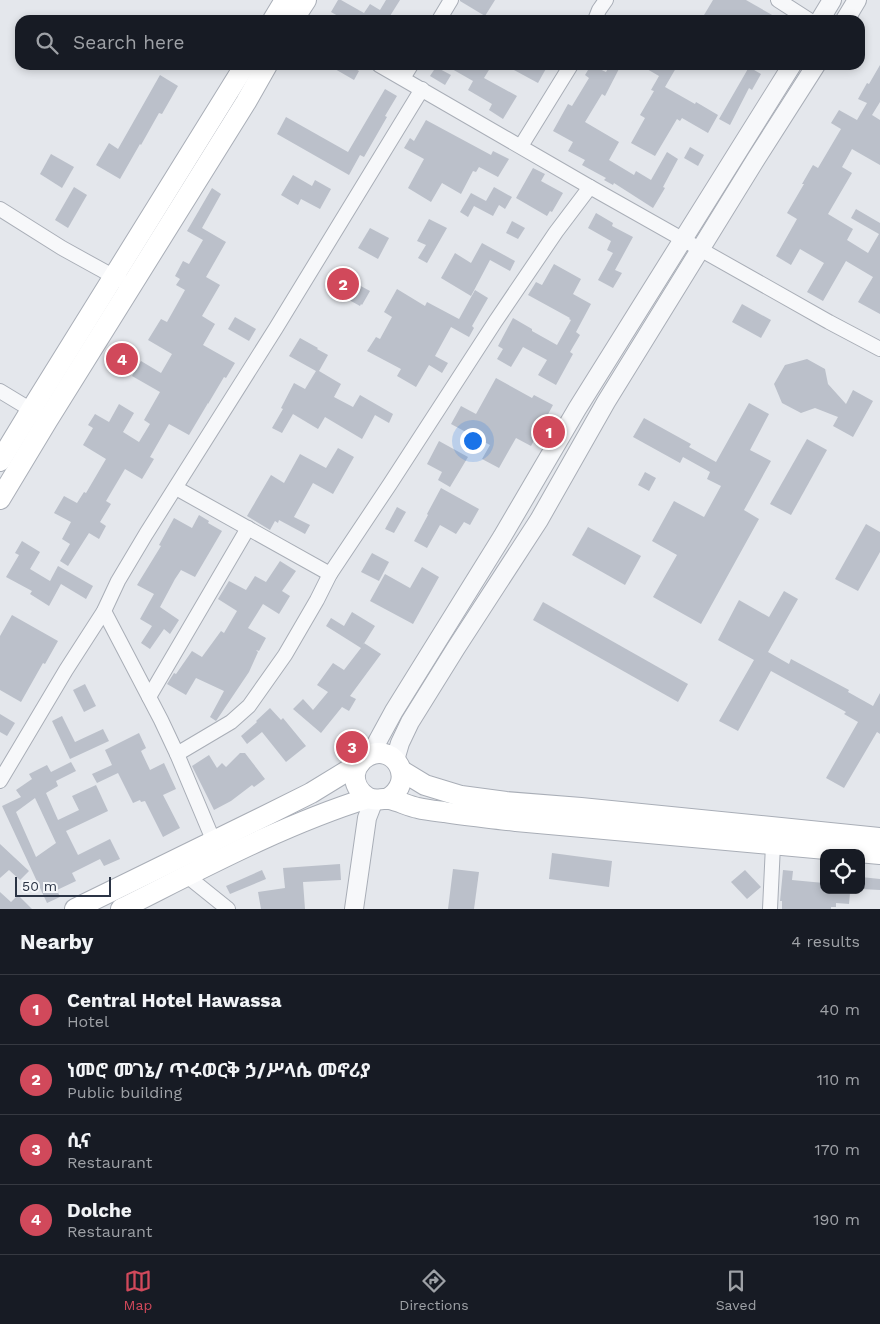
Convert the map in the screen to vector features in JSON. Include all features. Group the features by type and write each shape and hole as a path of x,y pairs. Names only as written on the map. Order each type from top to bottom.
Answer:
{"main road":[{"path":"288,14 306,0"},
{"path":"0,499 39,415 114,276 242,70"},
{"path":"0,462 39,415 131,287 264,70"},
{"path":"75,909 311,793 376,753 390,756 398,766 425,785 461,796 880,838"},
{"path":"365,759 356,769 358,788 376,799 418,808 462,815 880,854"},
{"path":"121,909 224,858 322,814 393,795 398,790 402,778 398,766"}],"street":[{"path":"442,15 451,0"},
{"path":"597,15 606,0"},
{"path":"778,0 801,15"},
{"path":"823,15 832,0"},
{"path":"848,15 857,0"},
{"path":"388,70 590,187 880,349"},
{"path":"403,78 408,70"},
{"path":"521,146 569,70"},
{"path":"365,759 502,537 582,401 789,70"},
{"path":"398,766 400,743 410,722 539,520 606,402 813,70"},
{"path":"0,780 104,611 118,581 146,534 276,328 422,89"},
{"path":"177,754 231,722 249,706 284,655 317,600 330,574 396,476 494,322 556,232 590,187"},
{"path":"0,209 62,248 131,287"},
{"path":"0,391 39,415"},
{"path":"176,488 330,574"},
{"path":"149,697 248,528"},
{"path":"104,611 177,754 214,842"},
{"path":"354,909 367,818 376,799"},
{"path":"770,909 773,845"},
{"path":"187,876 228,909"}],"building":[{"path":"338,0 364,13 370,4 380,10 386,0 400,0 391,15 336,15 331,12"},
{"path":"460,0 495,0 486,15"},
{"path":"713,0 746,0 772,15 704,15"},
{"path":"880,65 880,102 872,115 880,120 880,165 852,149 842,167 852,173 828,214 853,229 847,240 868,253 879,234 851,218 856,209 880,223 880,314 858,302 873,277 846,261 823,301 807,292 824,263 800,249 791,265 776,256 797,219 787,213 813,165 818,168 841,129 831,123 839,110 857,120 867,103 858,99"},
{"path":"337,70 357,70 359,71 354,80"},
{"path":"434,70 442,70 451,75 445,85 430,76"},
{"path":"454,70 489,70 484,78 517,96 503,119 489,110 492,104 468,90 473,81"},
{"path":"514,70 545,70 538,83"},
{"path":"588,70 602,70 606,72 607,70 618,70 605,96 602,94 585,122 619,142 609,160 634,175 636,171 651,180 667,152 678,159 663,187 665,188 653,208 582,165 585,160 568,151 573,142 553,131 568,104 572,106 589,78 585,75"},
{"path":"649,70 675,70 665,87 718,115 708,133 682,118 680,121 677,119 655,156 631,143 645,118 640,115 654,91 651,90 659,76"},
{"path":"747,70 754,70 761,74 752,90 749,88 730,125 719,119"},
{"path":"160,75 178,86 162,114 159,113 120,179 96,165 109,143 118,149"},
{"path":"385,89 397,96 364,157 360,155 349,175 277,134 286,117 348,152"},
{"path":"426,120 491,155 493,151 509,159 498,177 479,167 476,172 473,171 461,194 442,183 431,202 408,188 424,159 404,148 410,138 414,141"},
{"path":"690,147 704,155 698,166 684,158"},
{"path":"51,154 74,167 62,188 40,174"},
{"path":"533,168 545,174 541,181 563,193 552,212 550,211 547,216 516,198"},
{"path":"293,175 312,186 315,180 331,189 320,209 301,199 298,205 281,195"},
{"path":"74,187 87,195 68,228 55,220"},
{"path":"494,187 512,197 505,209 499,205 493,216 474,206 468,217 460,212 471,193 486,201"},
{"path":"212,188 221,194 202,228 226,242 206,277 220,285 202,316 215,324 203,345 235,363 226,378 224,377 189,435 169,424 150,457 154,459 142,479 125,469 106,501 111,504 100,522 106,526 99,539 89,533 68,566 60,561 70,544 62,539 71,522 54,513 64,496 77,503 84,492 86,493 106,459 83,445 93,428 88,425 95,414 109,422 119,404 134,413 123,432 139,442 150,424 144,420 160,392 132,376 141,361 161,373 172,354 148,340 161,319 167,322 185,290 176,285 180,279 175,276 183,261 189,264 203,240 187,231"},
{"path":"596,213 613,223 612,226 633,237 615,270 622,273 613,288 598,280 613,253 607,250 611,241 588,228"},
{"path":"429,219 447,228 427,263 418,258 426,245 417,241"},
{"path":"512,221 525,228 518,239 506,233"},
{"path":"370,228 389,238 378,259 358,248"},
{"path":"482,243 515,261 510,271 490,260 471,296 441,278 455,253 471,263"},
{"path":"554,264 581,279 573,294 591,304 576,332 580,335 570,352 573,354 556,385 538,375 547,360 523,347 511,367 497,359 503,349 498,346 513,318 557,345 571,320 570,318 528,295 536,282 542,285"},
{"path":"341,272 359,281 357,284 370,291 362,305 360,306 331,290"},
{"path":"397,289 425,306 427,302 459,319 475,290 488,298 472,326 474,328 469,337 451,327 435,356 448,363 442,373 429,365 416,387 397,376 401,369 367,351 376,337 380,339 392,317 384,312"},
{"path":"742,304 771,320 761,338 732,322"},
{"path":"235,317 256,329 249,341 228,329"},
{"path":"300,338 328,355 319,371 341,384 334,397 353,407 360,395 393,414 389,423 375,415 362,439 325,417 318,429 293,414 282,433 272,428 283,409 281,408 294,383 305,389 316,371 289,356"},
{"path":"807,359 825,369 828,384 846,404 853,390 873,401 853,437 833,426 838,417 815,408 801,413 782,403 774,384 785,365"},
{"path":"496,378 532,398 534,395 553,405 531,446 516,438 499,468 482,459 490,445 451,424 461,406 476,414"},
{"path":"749,403 769,414 750,450 771,461 744,510 759,519 701,624 653,597 677,555 652,541 674,501 704,517 721,486 707,479 710,472 683,457 680,463 633,437 644,418 691,444 689,447 716,462"},
{"path":"807,439 827,450 791,515 770,504"},
{"path":"439,441 468,457 450,487 438,480 442,472 427,464"},
{"path":"338,448 354,457 333,494 313,483 294,517 310,525 305,534 279,520 278,523 275,521 270,530 247,516 271,475 284,483 300,454 326,468"},
{"path":"645,472 656,478 649,491 638,485"},
{"path":"441,488 479,509 470,525 464,522 456,534 440,525 427,548 414,541"},
{"path":"397,507 406,512 394,533 385,529"},
{"path":"199,515 222,531 195,577 181,570 175,579 160,607 179,620 170,634 164,629 150,649 141,643 152,626 140,619 154,594 137,585 161,546 159,545 174,518 192,528"},
{"path":"866,524 880,532 880,552 858,591 835,579"},
{"path":"588,527 641,556 625,585 572,555"},
{"path":"22,541 40,552 30,569 50,581 58,566 93,586 86,599 61,584 49,606 30,594 32,591 6,577 19,555 15,553"},
{"path":"372,553 389,562 379,581 361,572"},
{"path":"280,561 296,571 282,591 290,596 279,614 263,604 248,628 266,638 259,651 256,650 258,652 249,672 216,721 210,717 224,691 196,678 186,695 167,684 192,651 202,657 221,631 224,633 237,611 218,599 229,581 246,590 255,576 266,582"},
{"path":"422,567 439,577 413,624 370,601 385,574 410,588"},
{"path":"784,591 798,599 768,652 789,664 791,659 849,690 848,692 873,706 880,693 880,734 877,732 844,788 826,778 858,722 844,714 846,712 771,671 738,731 719,721 754,660 718,640 739,600 769,617"},
{"path":"543,602 688,684 678,702 533,620"},
{"path":"352,612 375,626 364,643 381,654 350,696 356,699 349,711 342,707 321,733 293,709 303,699 313,710 328,692 317,685 333,663 344,670 361,648 326,626 331,618 344,626"},
{"path":"12,615 58,641 21,702 0,690 0,636"},
{"path":"85,684 96,706 84,712 73,690"},
{"path":"270,708 281,720 283,718 306,746 286,762 262,732 247,744 241,736"},
{"path":"0,714 15,723 7,736 0,732"},
{"path":"62,716 75,742 103,729 109,741 70,759 52,721"},
{"path":"139,733 146,748 141,751 150,770 164,763 176,789 163,795 180,828 163,837 145,801 141,802 140,800 133,803 118,773 97,783 92,774 112,765 105,750"},
{"path":"240,753 245,753 265,779 254,787 252,785 231,801 214,810 192,766 209,755 217,768 222,763 226,767"},
{"path":"71,762 76,771 56,781 58,786 46,793 58,820 79,810 72,796 96,785 108,811 66,831 78,855 110,839 120,859 104,866 100,859 72,873 76,881 57,890 60,897 47,903 2,806 21,797 16,790 32,779 29,774 47,765 51,772","holes":["35,798 56,843 36,857 16,812"]},
{"path":"0,844 29,871 20,880 9,870 0,878"},
{"path":"552,853 612,861 609,887 549,879"},
{"path":"340,864 341,880 303,882 305,909 261,909 258,892 285,888 283,868"},
{"path":"453,869 479,872 474,909 448,909"},
{"path":"262,870 266,879 230,894 226,886"},
{"path":"745,870 761,887 747,899 731,882"},
{"path":"783,870 793,871 792,880 820,883 820,894 850,894 849,904 836,903 836,907 831,907 831,909 782,909 782,901 780,901"},
{"path":"865,877 880,879 880,890 865,889"},
{"path":"0,892 11,902 18,895 32,909 0,909"}],"place":[{"name":"ነመሮ መገኔ/ ጥሩወርቅ ኃ/ሥላሴ መኖሪያ","path":"343,284"},
{"name":"Dolche","path":"122,359"},
{"name":"Central Hotel Hawassa","path":"549,432"},
{"name":"ሲና","path":"352,747"}]}
